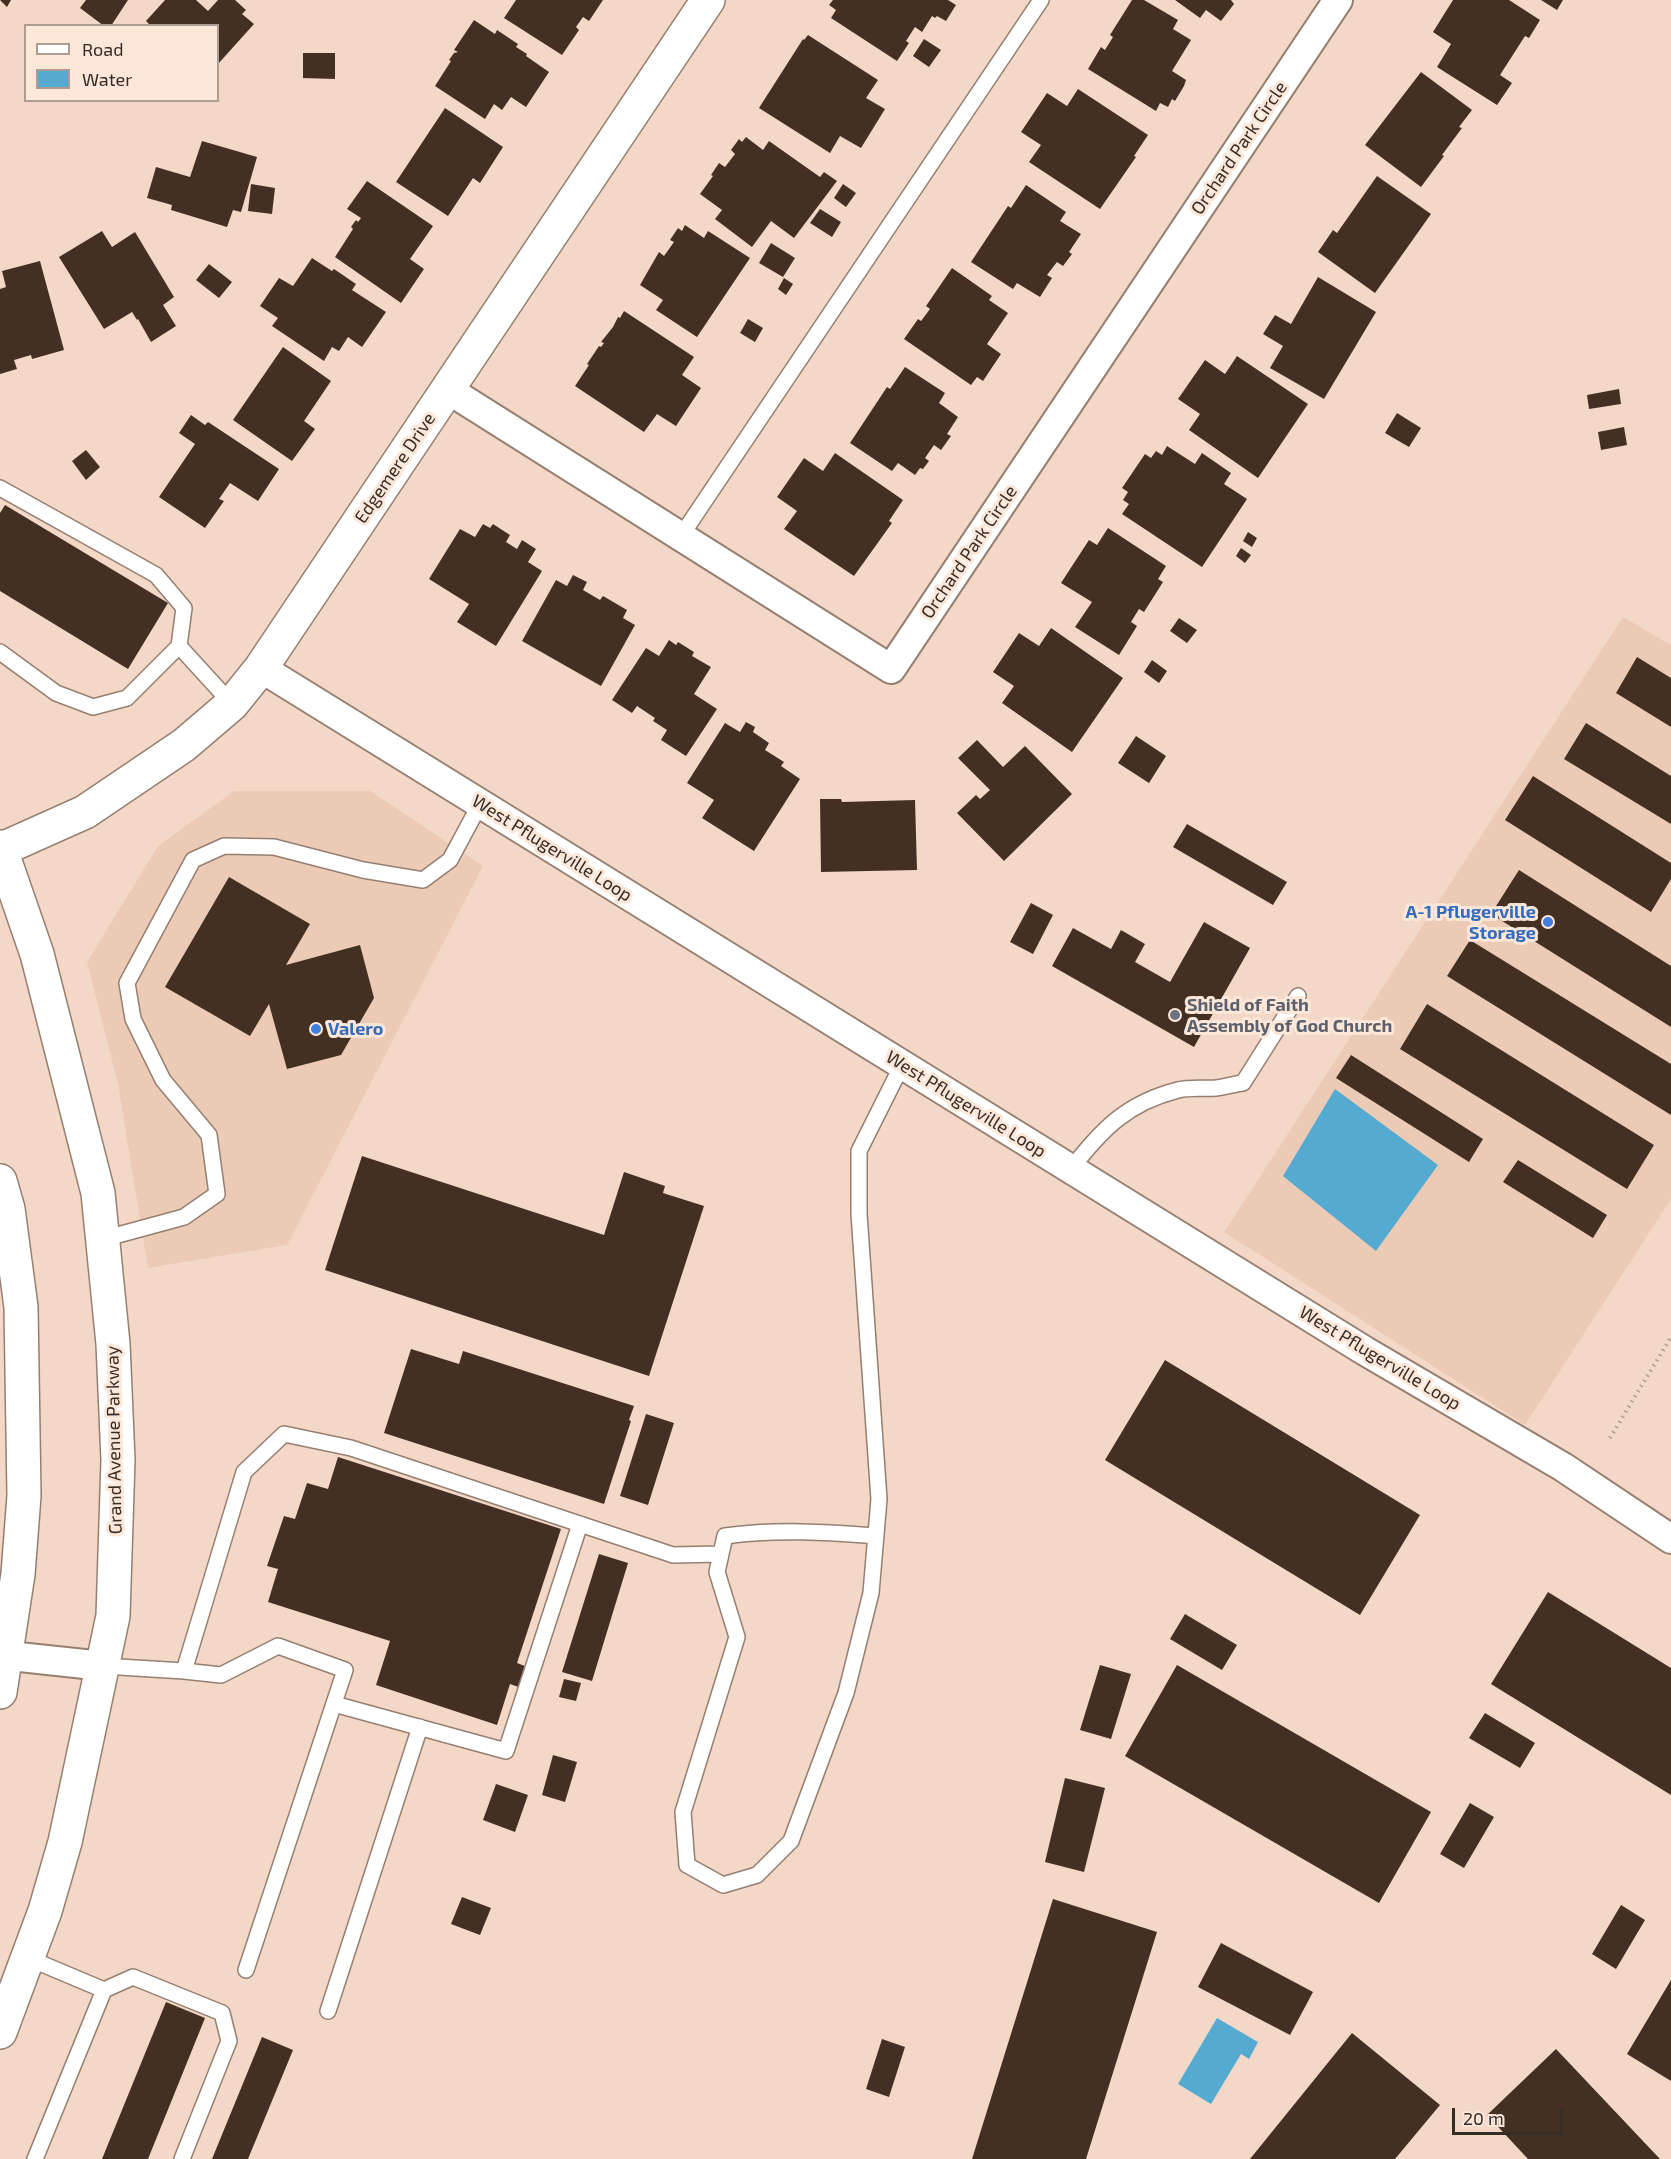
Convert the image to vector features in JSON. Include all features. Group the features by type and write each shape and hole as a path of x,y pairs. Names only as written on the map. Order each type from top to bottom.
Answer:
{"main road":[{"name":"Edgemere Drive","path":"0,848 85,812 184,745 232,704 261,668 708,0"},
{"name":"Grand Avenue Parkway","path":"0,848 37,954 98,1193 113,1344 118,1460 113,1616 65,1842 45,1911 0,2032"},
{"path":"0,1181 8,1209 21,1307 24,1496 18,1574 3,1655 0,1692"}],"street":[{"name":"Orchard Park Circle","path":"447,389 891,669 1338,0"},
{"name":"West Pflugerville Loop","path":"261,668 1365,1351 1563,1467 1671,1539"},
{"path":"3,1655 102,1666"}],"lane":[{"path":"681,536 1041,0"},
{"path":"0,488 156,575 184,608 179,646 127,698 93,707 56,693 0,652"},
{"path":"179,646 232,704"},
{"path":"103,1239 184,1217 217,1194 209,1136 163,1080 133,1019 127,983 193,860 224,846 274,847 363,870 423,880 450,860 480,804"},
{"path":"1071,1169 1096,1138 1120,1116 1147,1102 1179,1090 1218,1088 1243,1083 1298,996"},
{"path":"876,1536 758,1531 725,1536 717,1572 737,1637 683,1812 687,1865 723,1885 757,1875 791,1841 846,1694 871,1593 876,1536 879,1499 858,1214 859,1151 902,1065"},
{"path":"184,1671 244,1472 284,1434 351,1448 673,1555 721,1554"},
{"path":"334,1704 506,1751 580,1524"},
{"path":"102,1666 221,1675 278,1646 345,1670 246,1970"},
{"path":"327,2011 420,1727"},
{"path":"28,1958 104,1990"},
{"path":"35,2159 104,1990 133,1977 222,2013 230,2041 182,2159"}],"path":[{"path":"1610,1438 1671,1337"}],"shaded area":[{"name":"A-1 Pflugerville Storage","path":"1623,617 1671,645 1671,1199 1525,1425 1224,1232"},
{"path":"234,791 370,791 483,866 287,1245 148,1268 118,1084 87,962 158,846"}],"water":[{"path":"1335,1089 1438,1165 1376,1251 1283,1176"},
{"path":"1217,2018 1258,2042 1249,2059 1241,2054 1211,2104 1178,2084"}],"building":[{"path":"0,0 11,0 7,7"},
{"path":"86,0 128,0 112,24 101,24 80,8"},
{"path":"165,0 196,0 208,11 218,0 235,0 246,10 242,14 254,24 219,63 219,24 149,24 146,21"},
{"path":"516,0 603,0 589,21 583,17 576,27 579,30 562,55 504,18"},
{"path":"833,0 948,0 956,5 946,21 932,16 922,32 915,27 906,41 909,43 897,61 831,18 836,10 829,5"},
{"path":"1132,0 1144,0 1178,20 1173,29 1191,40 1172,71 1186,80 1184,86 1175,101 1172,99 1168,107 1160,103 1156,111 1088,69 1101,47 1105,50 1113,37 1110,35"},
{"path":"1175,0 1231,0 1234,4 1221,21 1206,10 1200,18"},
{"path":"1453,0 1509,0 1540,20 1529,38 1525,36 1500,75 1512,83 1497,105 1437,67 1451,44 1433,32"},
{"path":"1541,0 1563,0 1557,10"},
{"path":"474,20 495,34 497,30 518,44 516,47 549,72 526,107 511,97 502,110 494,104 485,119 435,86 451,61 449,60 454,53 458,52 454,50"},
{"path":"808,35 878,80 866,98 885,109 861,148 840,136 830,153 759,108 803,39"},
{"path":"924,39 941,50 929,67 913,56"},
{"path":"303,53 335,53 335,79 303,78"},
{"path":"1421,72 1472,110 1459,127 1462,128 1442,155 1444,156 1421,187 1365,145"},
{"path":"1078,89 1148,135 1134,156 1136,157 1100,209 1029,162 1041,145 1021,132 1047,93 1067,106"},
{"path":"445,108 503,147 480,183 473,178 448,216 396,182"},
{"path":"746,137 763,150 769,141 820,177 824,172 837,181 794,238 771,221 752,247 715,219 722,210 700,194 719,163 725,167 735,154 731,150 739,139 742,142"},
{"path":"202,141 257,157 241,212 233,210 227,227 171,210 172,205 147,198 156,167 190,177"},
{"path":"1377,176 1431,214 1375,293 1318,252 1333,230 1337,233"},
{"path":"367,181 433,226 410,259 424,269 401,303 335,257 353,229 351,227 356,220 358,222 361,218 347,209"},
{"path":"251,184 275,188 272,214 248,211"},
{"path":"843,184 856,193 846,207 834,198"},
{"path":"1026,185 1066,212 1060,221 1081,234 1069,252 1072,254 1063,266 1057,262 1047,275 1052,278 1040,297 1017,283 1013,289 971,262 1008,206 1011,208"},
{"path":"820,209 841,222 832,237 810,223"},
{"path":"685,225 704,238 708,231 750,258 697,337 656,310 663,300 640,285 659,252 664,256 674,242 670,240 678,228 682,231"},
{"path":"102,231 112,247 135,232 174,297 163,305 176,326 151,342 132,312 104,329 59,257"},
{"path":"771,243 795,258 783,277 759,263"},
{"path":"312,258 356,284 352,290 386,312 362,347 348,337 339,351 332,347 324,361 272,326 278,318 260,306 279,278 293,286"},
{"path":"40,261 64,350 32,359 31,355 14,360 17,369 0,374 0,289 6,287 2,271"},
{"path":"209,264 232,282 219,298 196,280"},
{"path":"952,268 992,296 989,300 1008,313 987,344 1001,354 983,381 977,377 971,385 904,339 918,319 921,321 930,309 926,306"},
{"path":"1318,277 1376,312 1324,399 1270,368 1283,346 1263,334 1275,315 1291,324"},
{"path":"784,278 793,284 786,295 778,289"},
{"path":"624,311 694,357 682,375 701,388 676,426 657,414 644,432 575,386 599,346 601,347 604,343 601,342"},
{"path":"748,319 763,328 755,342 740,333"},
{"path":"283,347 331,381 304,421 315,429 292,461 233,420"},
{"path":"1237,356 1308,404 1258,478 1189,430 1200,414 1178,399 1205,360 1225,374"},
{"path":"905,367 945,393 939,403 958,417 947,434 951,436 941,450 934,445 925,458 929,461 915,475 898,463 892,471 850,443 887,387 890,389"},
{"path":"1619,389 1621,404 1589,409 1587,395"},
{"path":"1397,413 1421,428 1409,447 1385,433"},
{"path":"191,415 205,425 208,422 279,469 258,501 230,483 219,499 224,501 205,528 159,497 195,444 179,433"},
{"path":"1624,427 1627,445 1601,450 1598,432"},
{"path":"1167,446 1195,464 1202,453 1231,473 1224,484 1247,499 1202,567 1122,514 1129,504 1123,500 1128,492 1122,488 1145,454 1151,458 1156,451 1162,455"},
{"path":"86,450 100,467 86,480 72,461"},
{"path":"835,453 903,500 889,521 892,523 854,576 784,529 797,511 777,497 804,458 823,471"},
{"path":"5,505 168,603 128,669 0,591 0,513"},
{"path":"483,524 490,528 493,524 510,535 506,542 517,549 522,540 536,549 528,562 542,571 496,646 457,622 469,604 429,579 460,529 475,537"},
{"path":"1108,528 1166,566 1158,579 1163,582 1144,612 1139,609 1131,622 1137,626 1119,655 1075,627 1092,602 1061,583 1089,540 1097,545"},
{"path":"1248,532 1257,538 1252,547 1243,541"},
{"path":"1241,548 1251,555 1245,563 1236,556"},
{"path":"573,575 587,582 583,590 600,600 603,596 627,610 623,618 635,625 601,686 522,641 556,580 567,586"},
{"path":"1179,618 1197,630 1187,643 1170,631"},
{"path":"1051,628 1123,678 1072,752 1002,703 1014,686 993,672 1019,633 1039,646"},
{"path":"669,640 676,645 678,642 694,652 692,656 711,667 694,694 717,709 686,756 661,740 667,730 653,721 655,718 637,706 632,713 612,700 646,648 659,656"},
{"path":"1637,657 1671,678 1671,727 1616,693"},
{"path":"1152,660 1167,671 1159,683 1144,672"},
{"path":"746,722 755,727 753,732 769,743 765,750 784,762 781,766 800,779 754,851 702,818 714,800 687,783 725,723 740,732"},
{"path":"1586,723 1671,776 1671,824 1564,759"},
{"path":"1136,736 1166,756 1149,783 1118,763"},
{"path":"977,740 1003,767 1025,746 1072,794 1004,861 957,813 976,795 980,799 990,790 958,758"},
{"path":"1533,776 1671,863 1671,879 1651,912 1505,820"},
{"path":"820,799 841,799 842,802 915,800 917,870 821,872"},
{"path":"1187,824 1287,882 1273,905 1173,847"},
{"path":"1519,870 1671,966 1671,1027 1491,914"},
{"path":"229,877 310,924 286,965 360,945 374,998 341,1055 287,1069 269,1004 250,1036 165,987"},
{"path":"1031,903 1053,915 1033,954 1010,942"},
{"name":"Shield of Faith Assembly of God Church","path":"1204,922 1250,948 1194,1047 1052,966 1073,928 1111,949 1121,930 1145,944 1135,962 1170,982"},
{"path":"1470,940 1671,1064 1671,1115 1447,976"},
{"path":"1427,1004 1654,1145 1627,1189 1400,1049"},
{"path":"1351,1055 1483,1139 1469,1162 1336,1078"},
{"path":"362,1156 604,1235 624,1172 665,1186 663,1193 704,1206 649,1376 325,1270"},
{"path":"1518,1160 1607,1215 1593,1238 1503,1182"},
{"path":"411,1349 459,1364 463,1351 634,1406 604,1504 384,1433"},
{"path":"1165,1360 1420,1515 1360,1615 1105,1460"},
{"path":"646,1414 674,1423 648,1505 620,1496"},
{"path":"338,1457 561,1529 517,1663 530,1668 524,1689 510,1684 497,1725 376,1685 390,1641 268,1602 278,1569 267,1566 284,1516 295,1519 307,1483 328,1489"},
{"path":"599,1554 628,1563 592,1681 562,1672"},
{"path":"1548,1592 1671,1668 1671,1795 1491,1684"},
{"path":"1185,1614 1237,1645 1222,1670 1170,1639"},
{"path":"1100,1665 1131,1674 1111,1739 1080,1730"},
{"path":"1177,1665 1431,1812 1379,1903 1125,1756"},
{"path":"564,1679 581,1683 576,1701 559,1697"},
{"path":"1485,1713 1535,1743 1520,1768 1469,1738"},
{"path":"553,1755 577,1762 565,1802 542,1795"},
{"path":"1065,1778 1105,1788 1084,1872 1045,1862"},
{"path":"496,1784 528,1795 515,1832 483,1820"},
{"path":"1470,1803 1494,1817 1464,1868 1440,1854"},
{"path":"462,1897 491,1908 480,1935 451,1924"},
{"path":"1053,1899 1157,1932 1086,2159 972,2159"},
{"path":"1621,1905 1645,1920 1616,1969 1592,1954"},
{"path":"1221,1943 1313,1992 1290,2035 1198,1987"},
{"path":"1671,1980 1671,2081 1627,2054"},
{"path":"166,2002 205,2018 148,2159 102,2159"},
{"path":"1352,2033 1440,2105 1395,2159 1250,2159"},
{"path":"262,2037 293,2050 248,2159 212,2159"},
{"path":"882,2039 905,2047 889,2097 866,2089"},
{"path":"1556,2049 1660,2159 1528,2159 1487,2115"}],"place":[{"name":"A-1 Pflugerville Storage","path":"1548,922"},
{"name":"Shield of Faith Assembly of God Church","path":"1175,1015"},
{"name":"Valero","path":"316,1029"}]}
